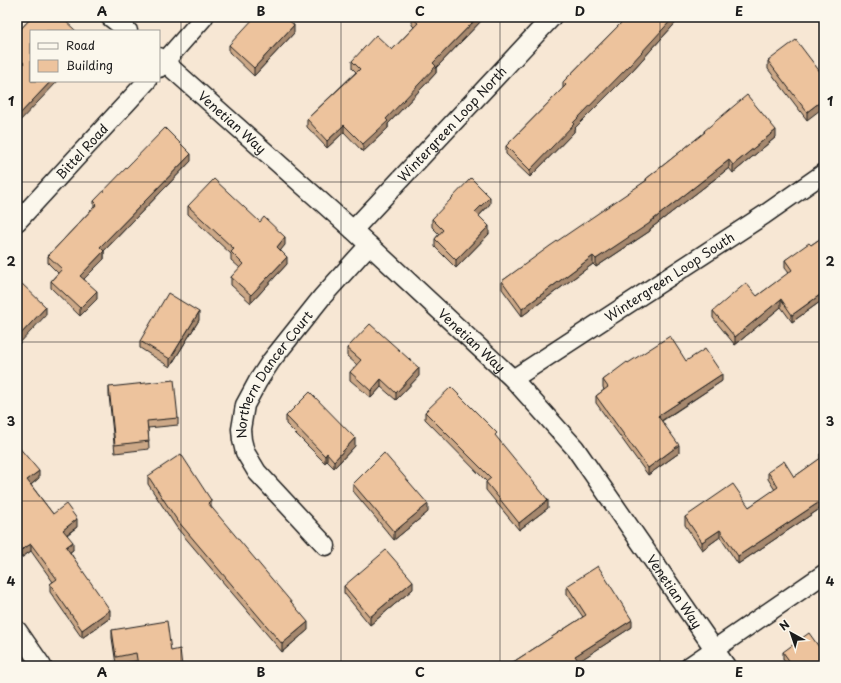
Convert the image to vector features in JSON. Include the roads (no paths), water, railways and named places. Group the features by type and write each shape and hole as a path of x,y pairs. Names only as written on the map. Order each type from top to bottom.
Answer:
{"street":[{"path":"110,17 127,30"},
{"path":"161,62 204,17"},
{"name":"Wintergreen Loop North","path":"353,230 552,17"},
{"name":"Venetian Way","path":"161,62 353,230 513,379 575,448 726,666"},
{"name":"Bittel Road","path":"17,222 146,82"},
{"name":"Wintergreen Loop South","path":"513,379 764,215 824,172"},
{"name":"Northern Dancer Court","path":"326,546 257,472 245,452 241,429 245,405 271,361 322,298 369,245"},
{"path":"690,666 824,574"},
{"path":"17,630 42,666"}]}
